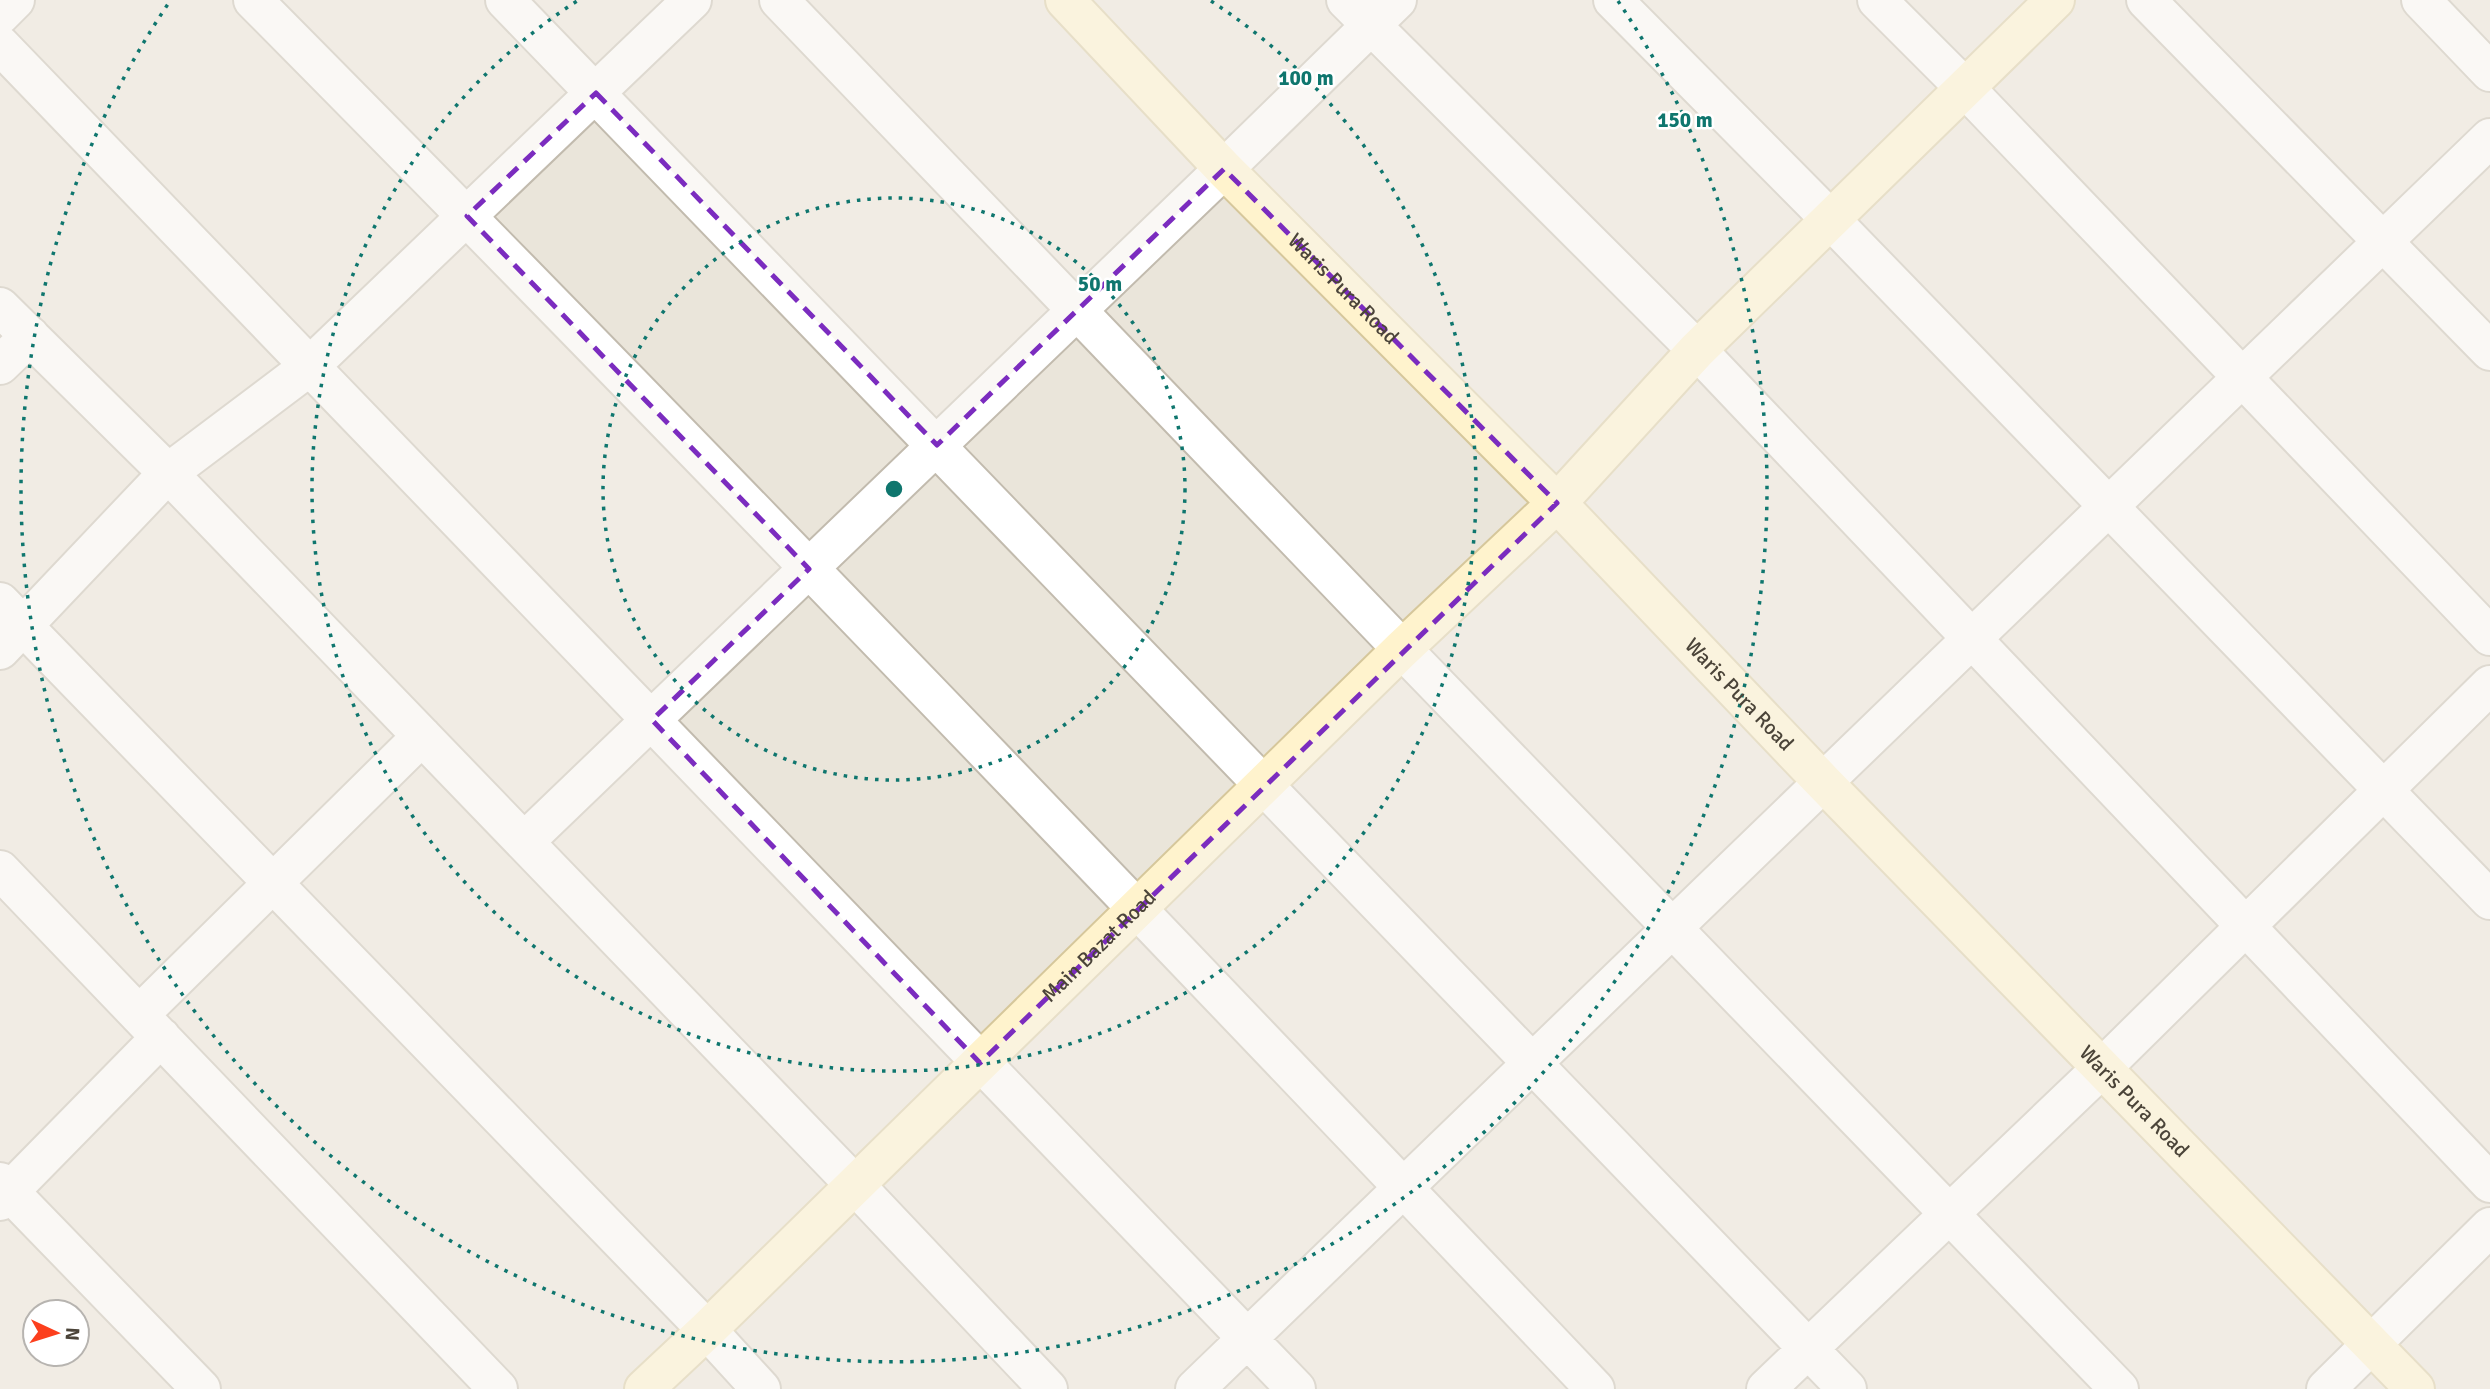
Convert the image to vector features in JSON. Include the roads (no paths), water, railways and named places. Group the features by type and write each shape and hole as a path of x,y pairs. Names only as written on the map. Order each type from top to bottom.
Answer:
{"street":[{"path":"0,15 15,0"},
{"path":"253,0 809,569 1595,1389"},
{"path":"506,0 1847,1389"},
{"path":"692,0 310,366 168,473 8,626 273,883 761,1389"},
{"path":"779,0 1402,649 2119,1389"},
{"name":"Waris Pura Road","path":"1065,0 1224,169 1557,503 1822,782 2415,1389"},
{"path":"1613,0 1830,219 2490,900"},
{"path":"1877,0 1965,88 2490,636"},
{"name":"Main Bazat Road","path":"644,1389 1402,649 1557,503 1698,350 2055,0"},
{"path":"2146,0 2490,351"},
{"path":"2421,0 2490,72"},
{"path":"523,842 1224,169 1371,8 2490,1184"},
{"path":"0,45 1296,1389"},
{"path":"1195,1389 2490,138"},
{"path":"0,307 168,473 855,1185 1048,1389"},
{"path":"0,365 30,336"},
{"path":"1766,1389 2102,1069 2490,685"},
{"path":"201,1389 3,1192 273,883 422,736"},
{"path":"0,870 498,1389"},
{"path":"2326,1389 2490,1227"}]}
